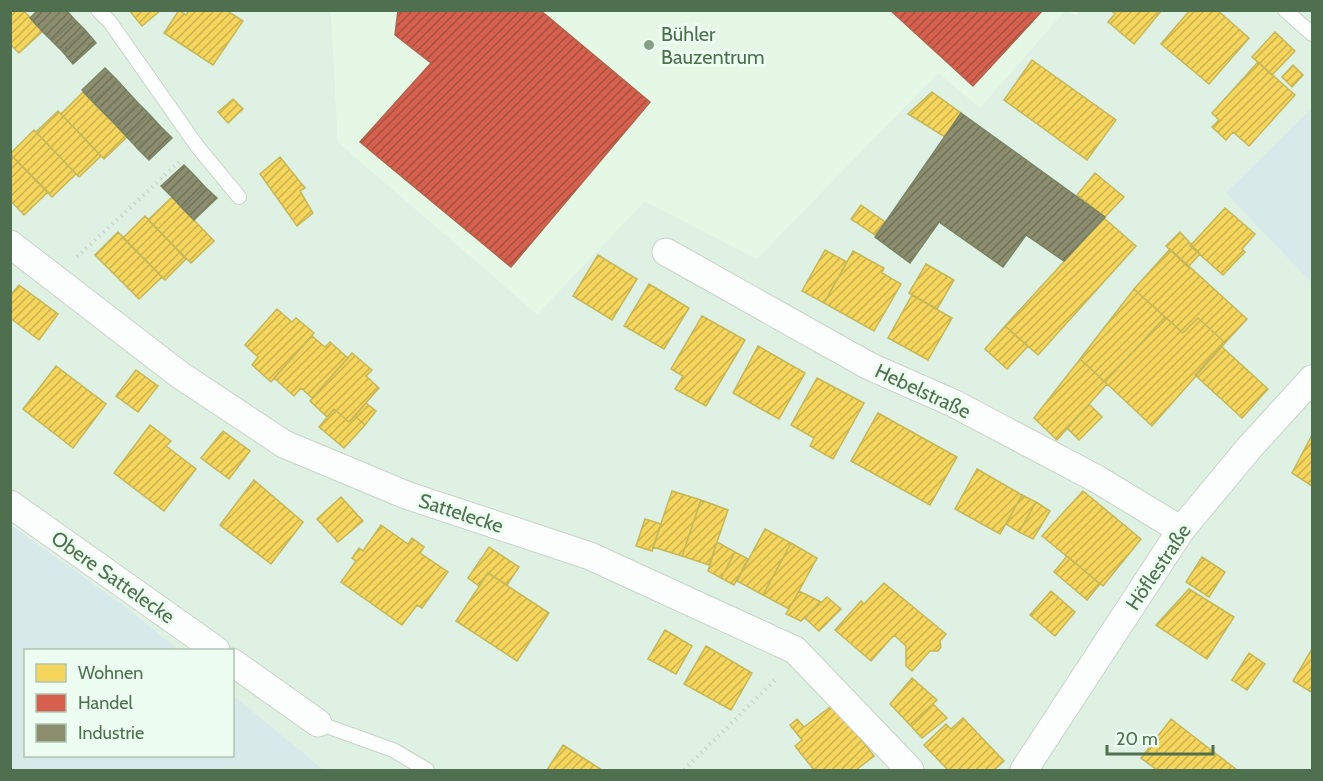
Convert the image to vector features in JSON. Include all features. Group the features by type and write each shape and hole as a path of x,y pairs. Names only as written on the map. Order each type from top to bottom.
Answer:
{"street":[{"name":"Sattelecke","path":"10,244 180,375 284,444 406,495 590,556 795,650 910,771"},
{"name":"Hebelstraße","path":"666,252 868,366 953,403 1097,479 1181,530"},
{"name":"Höflestraße","path":"1028,769 1181,530 1250,447 1312,379"},
{"name":"Obere Sattelecke","path":"10,504 213,649"},
{"path":"234,663 318,723"}],"lane":[{"path":"98,10 110,22 197,146 239,197"},
{"path":"1285,10 1312,34"},
{"path":"318,723 393,750 427,771"}],"path":[{"path":"54,278 197,146"},
{"path":"684,771 800,655"}],"shaded area":[{"path":"1080,10 1312,11 1312,770 324,770 234,696 234,649 178,649 123,605 11,524 11,11 331,11 338,142 537,314 645,201 757,259 938,72 980,107 1065,11 1077,15"},
{"path":"331,11 1065,11 980,108 938,73 757,259 645,201 537,314 338,141"},
{"path":"1312,108 1312,283 1226,193"},
{"path":"10,524 123,605 178,649 24,649 24,757 234,757 234,696 324,770 11,770"}],"building: Wohnen":[{"path":"10,10 23,10 43,31 19,53 10,44"},
{"path":"129,10 161,10 142,26"},
{"path":"179,10 186,15 189,10 226,10 243,21 213,65 164,33"},
{"path":"1111,10 1162,10 1134,44 1108,22 1115,14"},
{"path":"1190,10 1217,10 1249,38 1209,84 1161,44"},
{"path":"1275,32 1295,51 1272,75 1252,57"},
{"path":"1032,60 1116,120 1087,160 1004,100"},
{"path":"1258,62 1295,95 1249,146 1233,132 1226,140 1212,127 1219,120 1212,113"},
{"path":"1293,65 1303,75 1292,87 1282,77"},
{"path":"83,92 127,137 104,159 61,114"},
{"path":"932,92 961,113 945,137 908,114"},
{"path":"233,99 243,109 228,123 218,112"},
{"path":"58,111 101,156 79,177 36,132"},
{"path":"34,130 76,174 52,197 10,154"},
{"path":"10,154 48,192 24,215 10,200"},
{"path":"280,157 305,188 300,191 313,213 297,226 260,174"},
{"path":"1095,173 1124,197 1105,217 1077,195"},
{"path":"172,197 214,241 191,263 148,220"},
{"path":"861,205 885,222 875,235 851,219"},
{"path":"1225,208 1255,234 1242,249 1245,252 1223,275 1190,246"},
{"path":"145,216 186,259 165,280 123,238"},
{"path":"1104,218 1136,246 1038,355 1005,326"},
{"path":"118,232 162,277 139,299 95,255"},
{"path":"1180,232 1200,254 1188,267 1166,246"},
{"path":"1170,249 1247,319 1225,343 1198,318 1183,333 1134,289"},
{"path":"825,250 847,262 824,303 802,291"},
{"path":"853,251 884,268 882,273 901,284 874,331 824,303"},
{"path":"598,255 637,279 612,320 573,296"},
{"path":"926,264 954,280 937,309 909,293"},
{"path":"649,284 689,308 664,349 624,326"},
{"path":"19,285 58,314 39,340 10,318 10,296"},
{"path":"1134,289 1165,317 1105,382 1080,359"},
{"path":"912,295 952,318 928,360 888,338"},
{"path":"277,309 292,322 296,318 314,333 271,382 252,365 258,357 245,345"},
{"path":"702,316 745,340 706,406 675,389 683,376 671,369"},
{"path":"1165,317 1183,333 1198,318 1225,343 1152,426 1105,382"},
{"path":"1005,326 1028,346 1007,369 985,349"},
{"path":"312,336 325,347 330,342 348,358 312,398 301,388 294,396 274,378"},
{"path":"758,346 805,373 779,419 733,393"},
{"path":"1221,346 1268,389 1242,418 1195,375"},
{"path":"352,353 372,370 366,376 379,388 349,422 334,409 327,417 310,401"},
{"path":"1080,359 1107,384 1057,440 1034,418"},
{"path":"56,366 106,404 73,448 23,409"},
{"path":"136,370 158,386 138,412 116,396"},
{"path":"817,378 864,403 833,459 810,446 814,438 791,425"},
{"path":"366,403 376,411 365,425 355,416"},
{"path":"1089,404 1102,417 1079,440 1067,428"},
{"path":"334,409 349,422 355,416 365,425 344,448 319,427"},
{"path":"878,413 957,457 930,505 851,461"},
{"path":"150,425 171,441 166,446 196,469 164,511 114,473"},
{"path":"223,431 250,451 229,479 201,458"},
{"path":"1312,435 1312,486 1292,473"},
{"path":"977,469 1022,495 1000,534 955,509"},
{"path":"254,480 303,522 271,564 220,525"},
{"path":"672,491 701,500 682,556 653,547"},
{"path":"1083,491 1141,539 1103,586 1042,536"},
{"path":"1022,495 1036,502 1019,532 1006,524"},
{"path":"341,497 363,521 338,542 317,519"},
{"path":"701,500 728,510 709,565 682,556"},
{"path":"1036,502 1050,511 1033,539 1019,532"},
{"path":"645,519 661,524 652,551 636,546"},
{"path":"381,525 408,544 412,538 424,547 420,553 448,572 422,608 417,605 402,625 341,582 356,561 352,558 359,548 363,551"},
{"path":"765,529 791,543 763,595 737,581"},
{"path":"717,542 735,552 721,578 708,571"},
{"path":"791,543 817,558 789,609 763,595"},
{"path":"489,547 519,567 507,585 488,573 479,586 468,578"},
{"path":"735,552 748,559 734,585 721,578"},
{"path":"1067,556 1100,584 1087,600 1054,572"},
{"path":"1202,557 1225,572 1209,597 1186,582"},
{"path":"488,573 549,613 517,661 456,621"},
{"path":"884,583 946,634 940,641 941,647 938,651 930,651 912,671 906,666 906,646 894,635 871,661 835,630 861,601 864,604"},
{"path":"1189,589 1234,617 1207,659 1156,625"},
{"path":"799,591 821,602 801,621 786,614"},
{"path":"1051,591 1075,612 1055,636 1030,615"},
{"path":"827,597 841,609 819,631 805,618"},
{"path":"665,630 692,646 676,674 648,659"},
{"path":"706,646 752,673 731,710 684,684"},
{"path":"1312,649 1312,690 1311,692 1293,681"},
{"path":"1249,653 1265,664 1247,690 1232,680"},
{"path":"912,678 937,700 910,725 890,704"},
{"path":"834,704 874,756 856,770 814,770 795,746 802,740 790,725 797,719 804,727"},
{"path":"933,704 947,718 922,738 910,725"},
{"path":"963,718 1004,761 994,770 948,770 924,745 946,724 951,729"},
{"path":"1171,719 1237,770 1157,770 1141,758"},
{"path":"563,745 602,770 547,770"}],"building: Handel":[{"path":"398,10 540,10 650,102 511,267 360,142 431,63 395,35"},
{"path":"890,10 1043,10 973,86"}],"building: Industrie":[{"path":"38,10 62,10 41,30 30,18"},
{"path":"62,10 66,10 75,20 52,41 41,30"},
{"path":"75,20 85,30 62,51 52,41"},
{"path":"85,30 96,43 73,64 62,51"},
{"path":"105,68 117,80 93,102 82,90"},
{"path":"117,80 127,91 104,113 93,102"},
{"path":"127,91 138,103 115,124 104,113"},
{"path":"138,103 150,115 127,137 115,124"},
{"path":"961,113 1105,217 1064,261 1026,235 1003,267 939,222 910,263 875,237"},
{"path":"150,115 160,126 137,148 127,137"},
{"path":"160,126 172,138 149,160 137,148"},
{"path":"184,165 194,175 172,197 161,186"},
{"path":"194,175 205,187 182,208 172,197"},
{"path":"205,187 217,198 194,220 182,208"}],"place":[{"name":"Bühler Bauzentrum","path":"649,45"}]}
